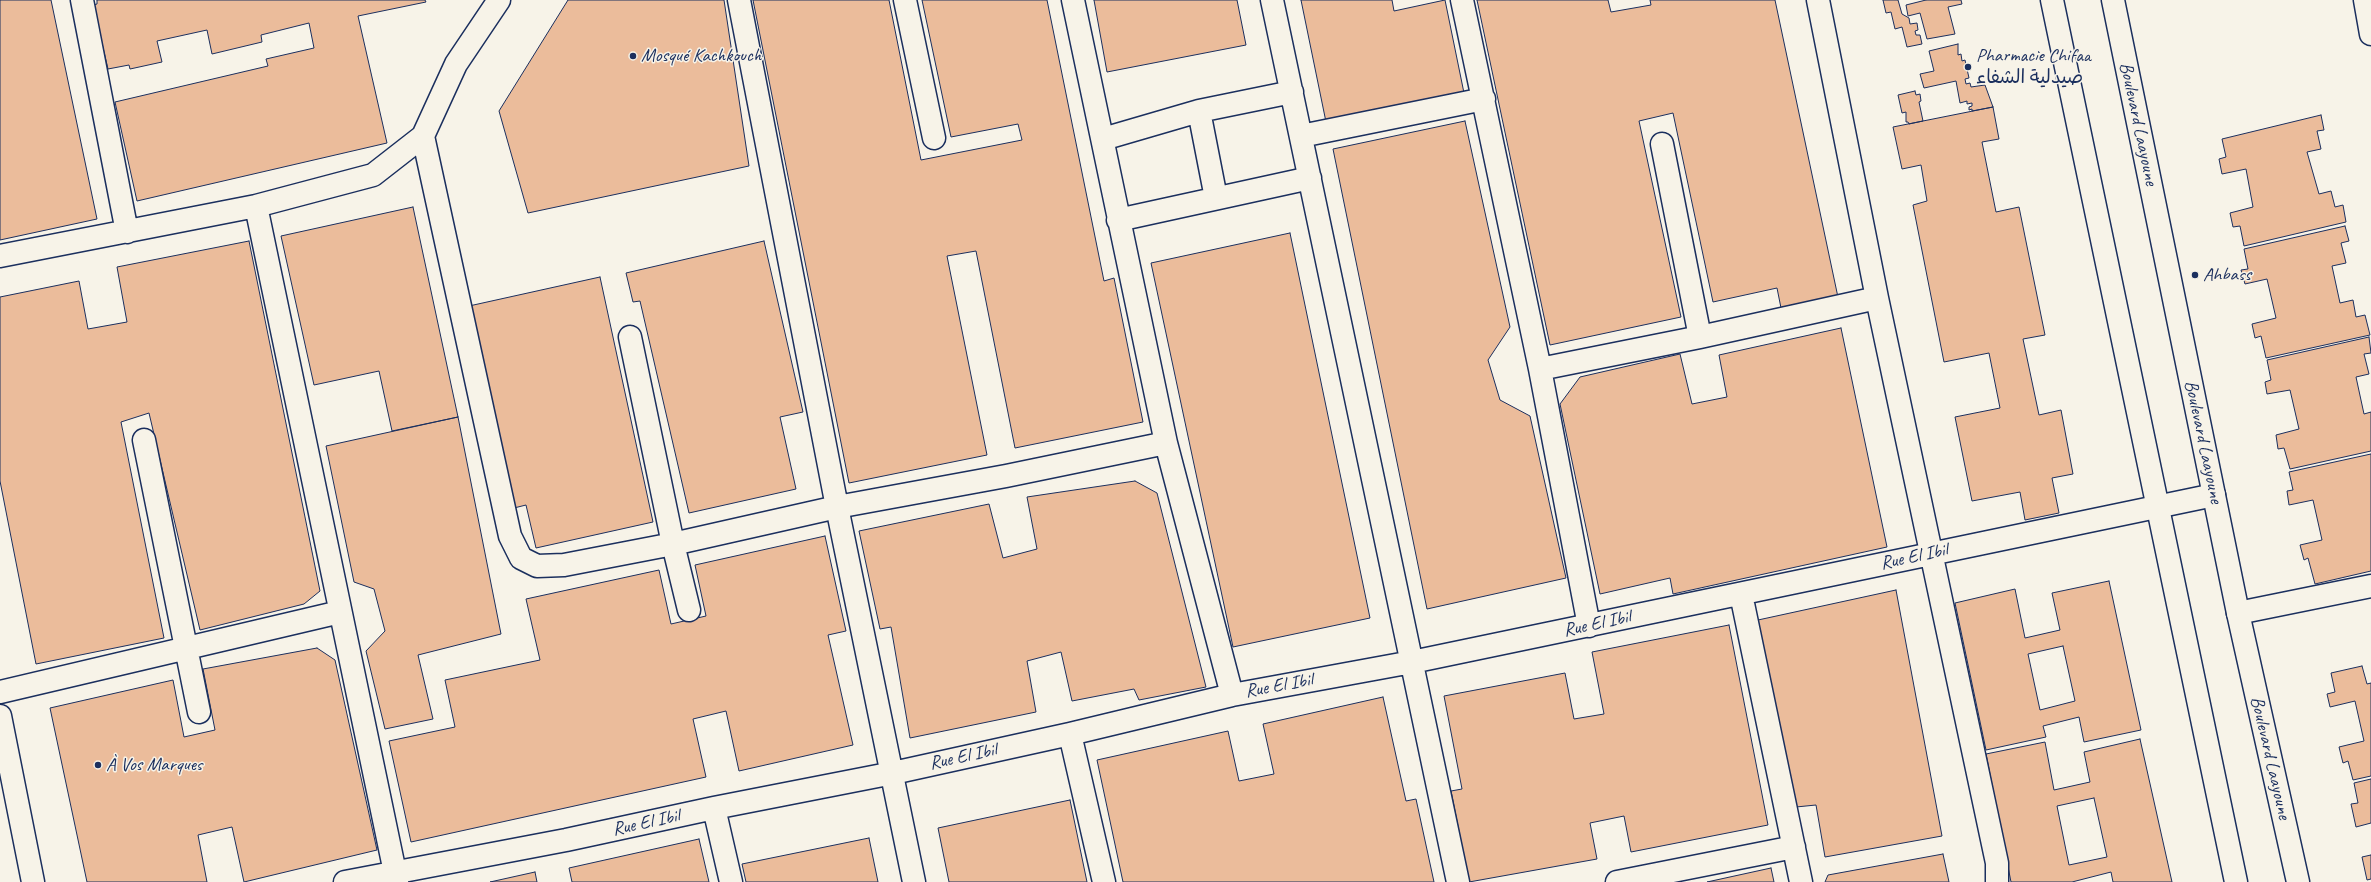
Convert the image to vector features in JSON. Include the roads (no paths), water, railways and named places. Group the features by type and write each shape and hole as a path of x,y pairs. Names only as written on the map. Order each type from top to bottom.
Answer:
{"street":[{"path":"82,0 127,232"},
{"path":"0,256 256,206 373,175 423,136 456,64 499,0"},
{"path":"740,0 837,507 893,773 914,882"},
{"path":"904,0 934,138"},
{"path":"1072,0 1103,139 1118,220 1166,443 1232,694"},
{"path":"1272,0 1458,882"},
{"path":"1462,0 1540,369 1589,626"},
{"path":"1818,0 1877,298 1997,863 1997,882"},
{"path":"2052,0 2236,882"},
{"path":"2365,0 2371,34"},
{"name":"Boulevard Laayoune","path":"2115,1 2238,613 2298,882"},
{"path":"1103,139 1199,111 1292,92"},
{"path":"1301,136 1484,99"},
{"path":"1199,111 1216,198"},
{"path":"423,136 510,536 521,558 536,566 564,565 673,544 837,507 1006,476 1166,443"},
{"path":"1662,144 1700,337"},
{"path":"1118,220 1310,178"},
{"path":"256,206 396,877"},
{"path":"1540,369 1700,337 1877,298"},
{"path":"630,337 673,544 689,610"},
{"path":"144,440 188,649 199,712"},
{"name":"Rue El Ibil","path":"346,882 396,877 714,808 893,773 1070,734 1232,694 1412,662 2214,495"},
{"path":"2238,613 2371,586"},
{"path":"1741,594 1801,882"},
{"path":"0,692 188,649 340,612"},
{"path":"0,716 33,882"},
{"path":"1070,734 1104,882"},
{"path":"714,808 731,882"},
{"path":"1626,881 1794,847"}],"place":[{"name":"Mosqué Kachkouch","path":"633,56"},
{"name":"Pharmacie Chifaa صيدلية الشفاء","path":"1968,67"},
{"name":"Ahbass","path":"2195,275"},
{"name":"À Vos Marques","path":"98,765"}]}
